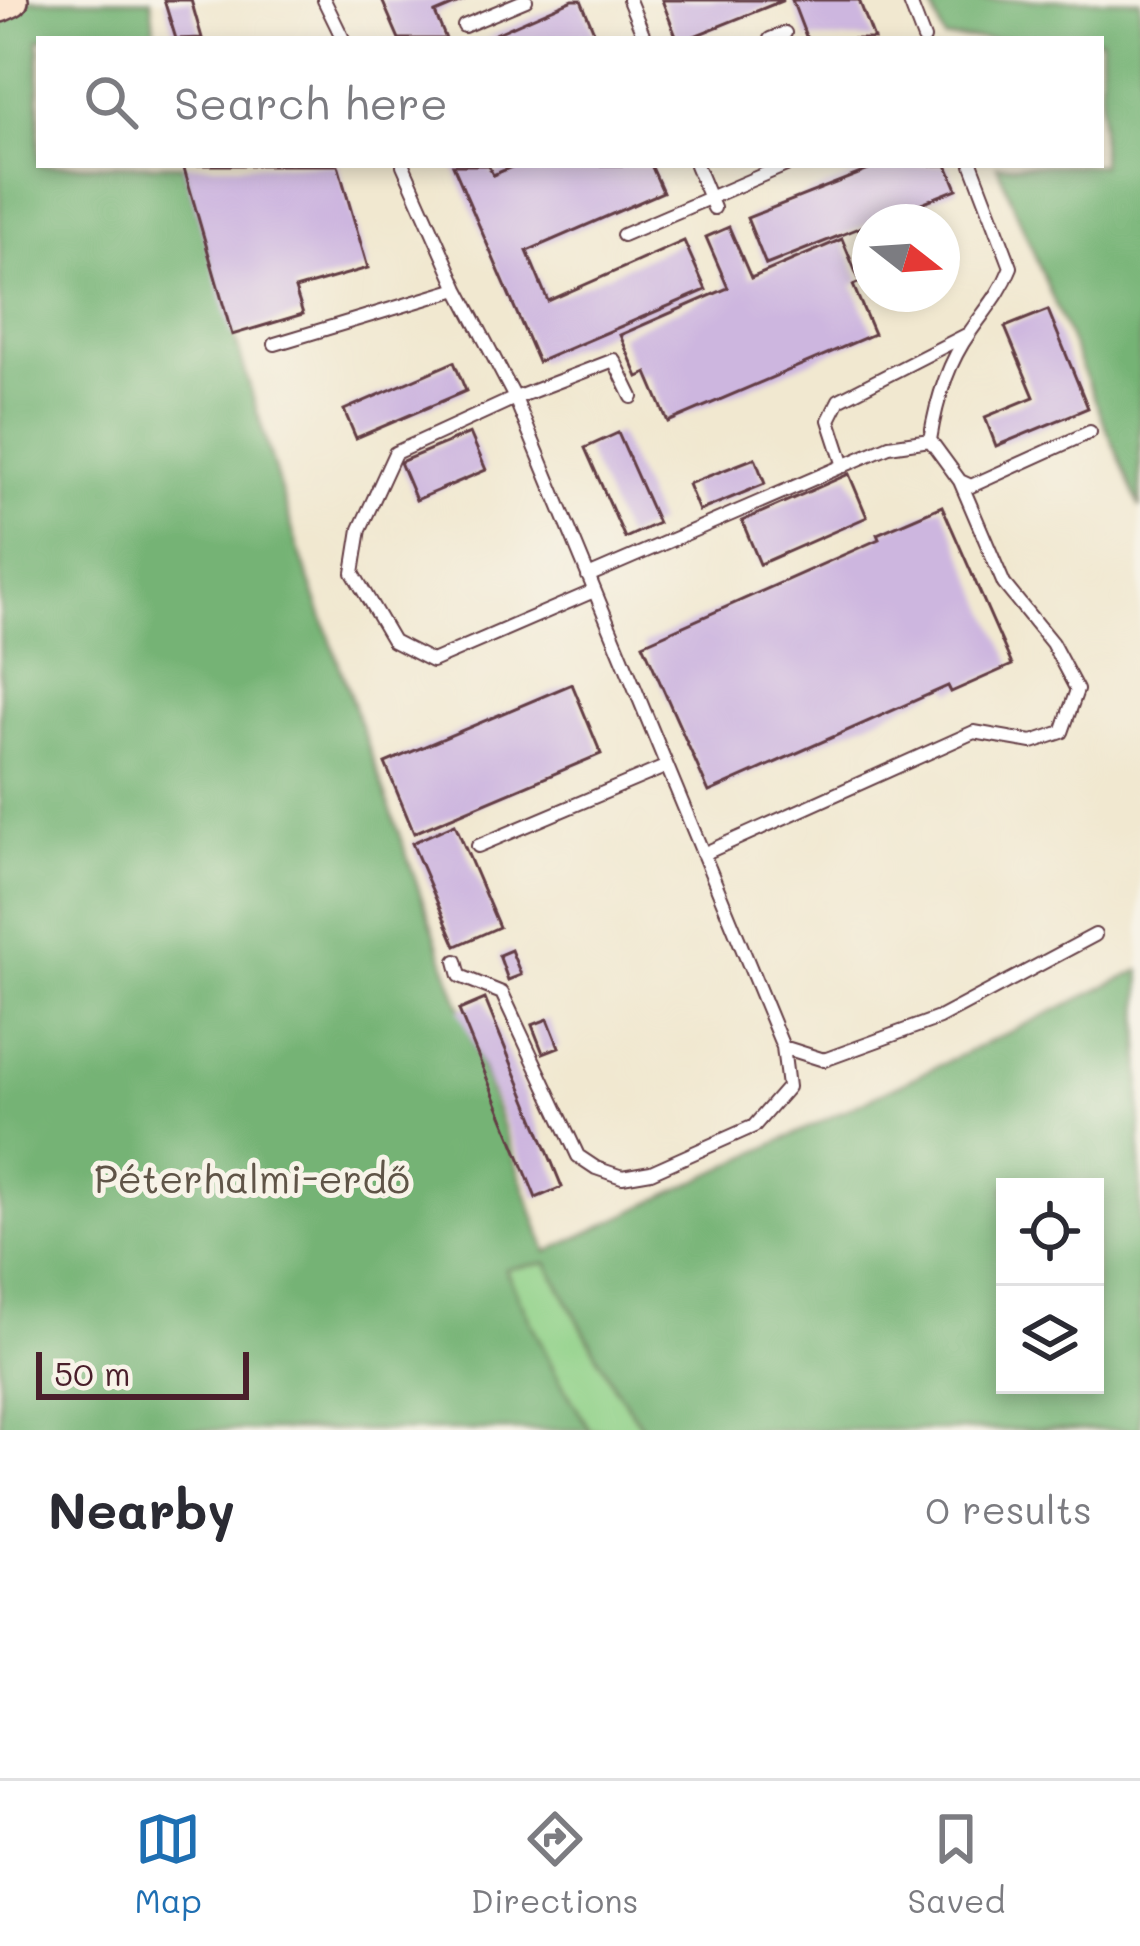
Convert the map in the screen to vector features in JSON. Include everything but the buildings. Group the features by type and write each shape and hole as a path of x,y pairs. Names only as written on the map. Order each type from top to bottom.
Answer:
{"street":[{"path":"0,5 11,0"}],"lane":[{"path":"324,0 342,36"},
{"path":"464,26 526,0"},
{"path":"629,0 644,36"},
{"path":"909,0 923,36"},
{"path":"777,36 784,33"},
{"path":"404,168 458,289 514,398 783,1046 788,1087 754,1126 650,1172 622,1177 596,1168 578,1156 502,993 460,976 456,961"},
{"path":"697,168 712,203"},
{"path":"623,235 712,203 780,168"},
{"path":"703,854 974,732 1032,742 1062,732 1077,690 1052,643 1004,584 960,481 930,440 936,398 967,335 1001,293 1011,267 973,168"},
{"path":"275,344 458,289"},
{"path":"844,466 829,420 839,400 967,335"},
{"path":"594,591 432,661 393,641 353,573 360,529 395,453 514,398 614,360 632,397"},
{"path":"960,481 971,486 1090,432"},
{"path":"588,576 889,446 930,440"},
{"path":"478,846 667,766"},
{"path":"783,1046 824,1060 939,1018 1095,934"}],"green space":[{"name":"Péterhalmi-erdő","path":"0,0 151,0 155,36 36,36 36,168 184,168 298,548 547,1252 1140,970 1140,1430 645,1430 614,1386 547,1263 505,1269 557,1376 590,1430 0,1430"},
{"path":"929,0 1140,0 1140,508 998,168 1104,168 1104,36 944,36"},
{"path":"547,1263 614,1386 645,1430 590,1430 557,1376 504,1268"}]}
